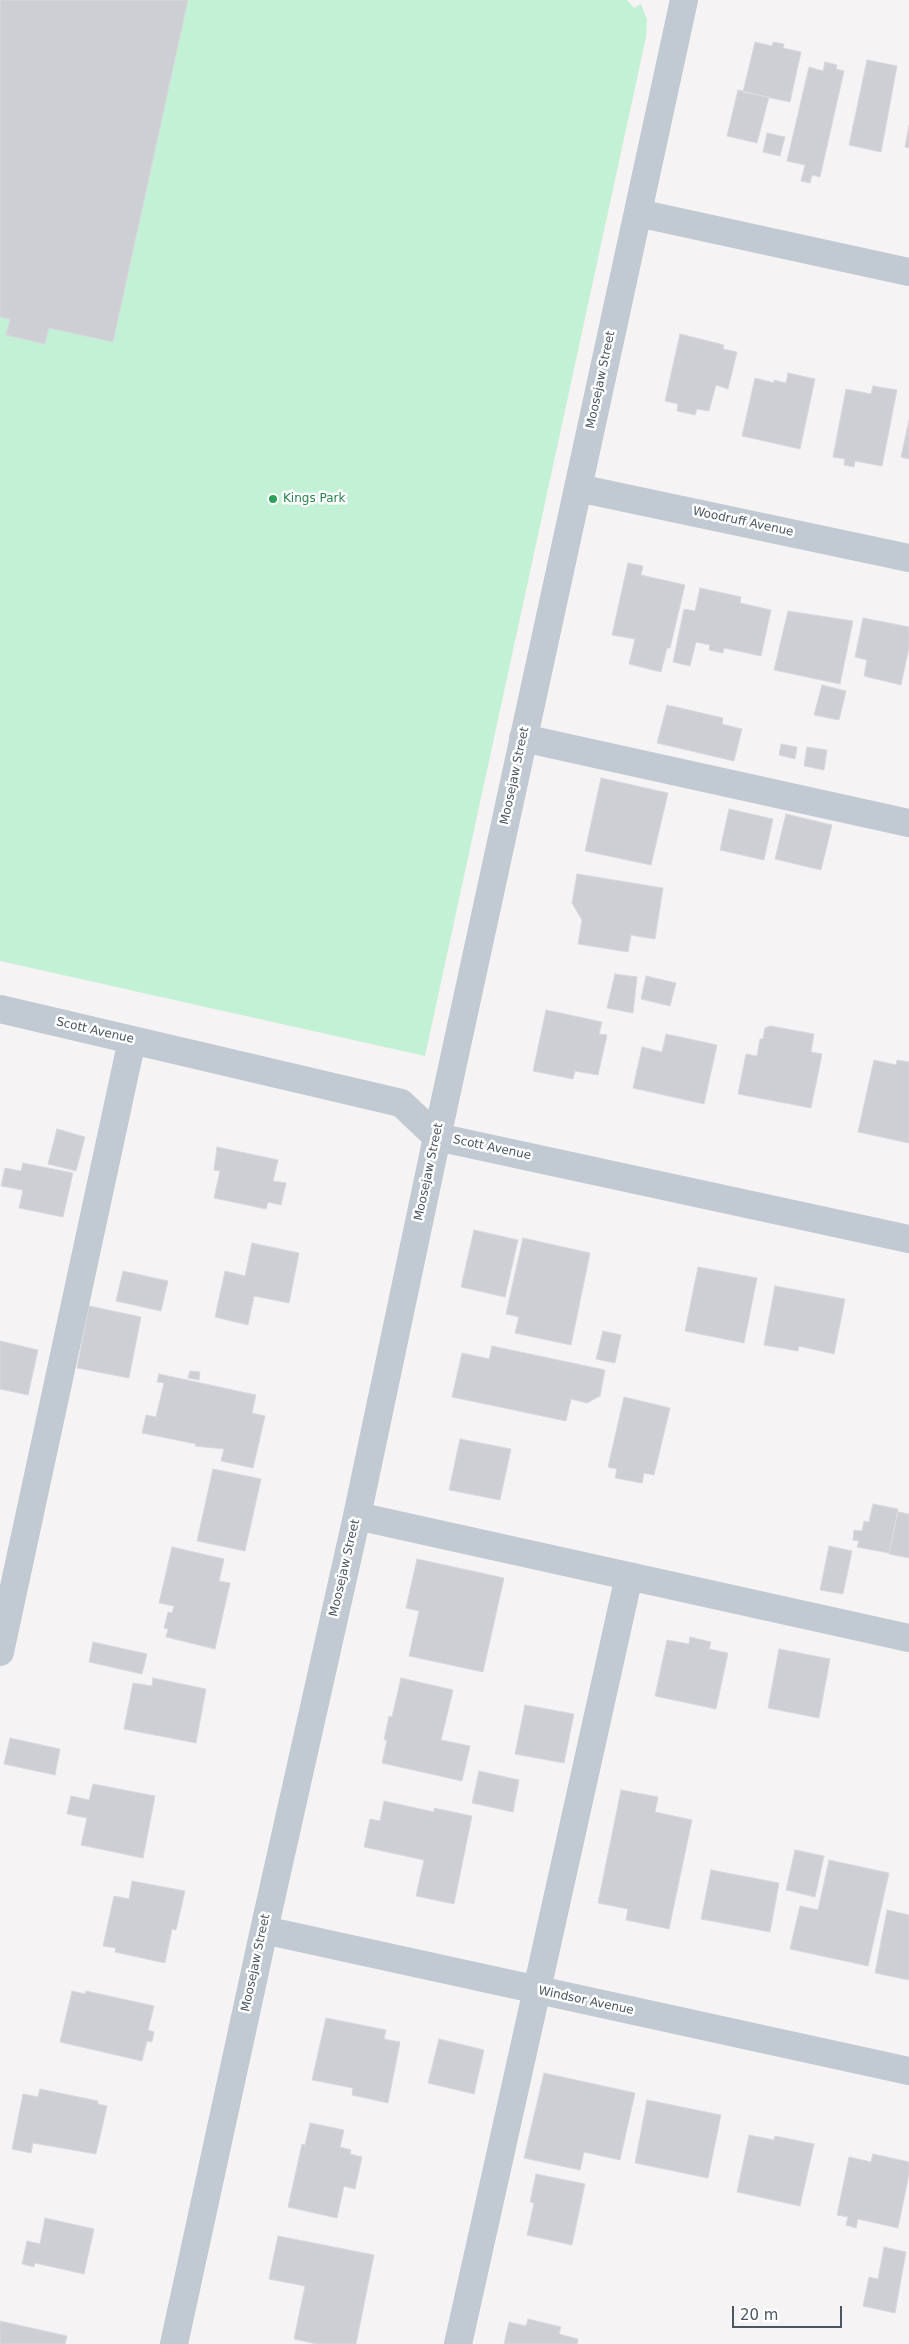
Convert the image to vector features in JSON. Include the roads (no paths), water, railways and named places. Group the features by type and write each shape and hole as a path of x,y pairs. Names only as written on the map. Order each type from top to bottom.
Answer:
{"street":[{"name":"Moosejaw Street","path":"174,2344 356,1516 684,0"},
{"path":"638,213 909,272"},
{"name":"Woodruff Avenue","path":"578,488 909,558"},
{"path":"523,738 909,823"},
{"name":"Scott Avenue","path":"0,1009 401,1103 437,1136 909,1239"},
{"path":"0,1652 132,1040"},
{"path":"356,1516 909,1638"},
{"path":"458,2344 629,1576"},
{"name":"Windsor Avenue","path":"264,1930 909,2071"}],"place":[{"name":"Kings Park","path":"273,499"}]}
